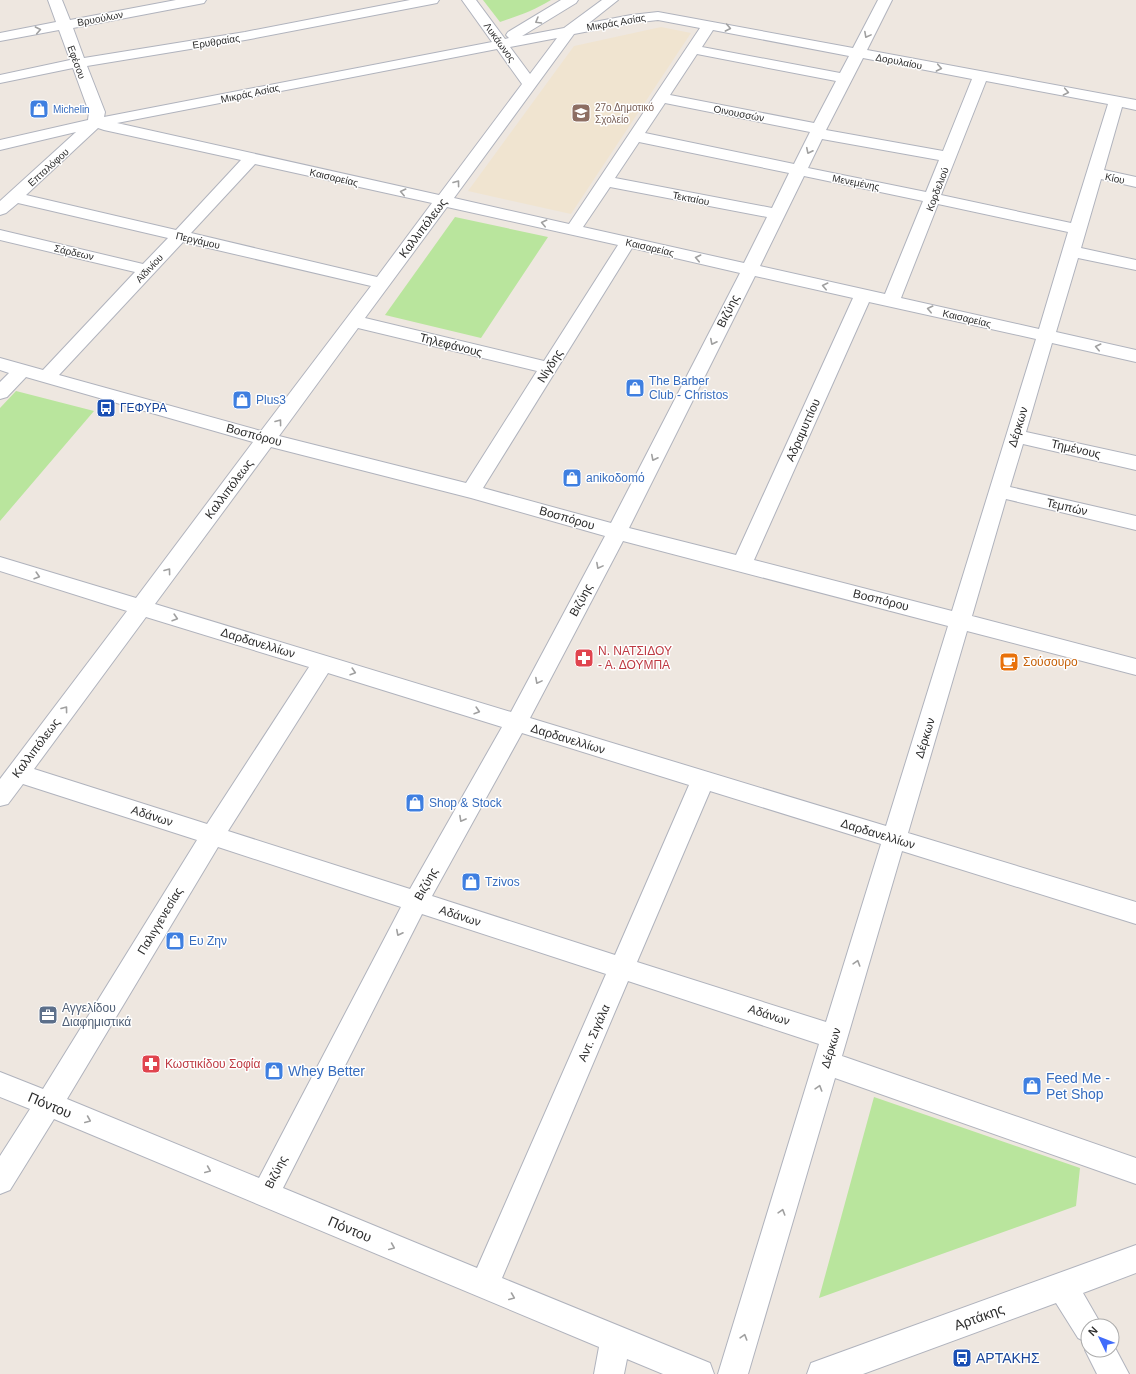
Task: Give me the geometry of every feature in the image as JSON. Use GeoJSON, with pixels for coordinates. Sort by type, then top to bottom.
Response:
{"type":"FeatureCollection","features":[{"type":"Feature","properties":{"kind":"street","name":"Εφέσου"},"geometry":{"type":"LineString","coordinates":[[55,0],[97,112],[95,123]]}},
{"type":"Feature","properties":{"kind":"street","name":"Βρυούλων"},"geometry":{"type":"LineString","coordinates":[[0,37],[64,25],[169,2],[199,0]]}},
{"type":"Feature","properties":{"kind":"street","name":"Ερυθραίας"},"geometry":{"type":"LineString","coordinates":[[0,79],[78,63],[245,36],[432,0]]}},
{"type":"Feature","properties":{"kind":"street","name":"Λυκάωνος"},"geometry":{"type":"LineString","coordinates":[[469,0],[530,84]]}},
{"type":"Feature","properties":{"kind":"street","name":"Μικράς Ασίας"},"geometry":{"type":"LineString","coordinates":[[500,43],[571,0]]}},
{"type":"Feature","properties":{"kind":"street","name":"Μικράς Ασίας"},"geometry":{"type":"LineString","coordinates":[[570,30],[610,0]]}},
{"type":"Feature","properties":{"kind":"street","name":"Βιζύης"},"geometry":{"type":"LineString","coordinates":[[265,1194],[416,902],[516,723],[617,532],[885,0]]}},
{"type":"Feature","properties":{"kind":"street","name":"Μικράς Ασίας"},"geometry":{"type":"LineString","coordinates":[[0,145],[95,123],[500,43],[643,17],[662,17]]}},
{"type":"Feature","properties":{"kind":"street","name":"Δορυλαίου"},"geometry":{"type":"LineString","coordinates":[[662,17],[1126,103]]}},
{"type":"Feature","properties":{"kind":"street"},"geometry":{"type":"LineString","coordinates":[[573,230],[709,25]]}},
{"type":"Feature","properties":{"kind":"street","name":"Καλλιπόλεως"},"geometry":{"type":"LineString","coordinates":[[0,797],[570,30]]}},
{"type":"Feature","properties":{"kind":"street"},"geometry":{"type":"LineString","coordinates":[[692,49],[845,78]]}},
{"type":"Feature","properties":{"kind":"street","name":"Κορδελιού"},"geometry":{"type":"LineString","coordinates":[[891,301],[934,198],[948,158],[981,76]]}},
{"type":"Feature","properties":{"kind":"street","name":"Οινουσσών"},"geometry":{"type":"LineString","coordinates":[[660,98],[948,158]]}},
{"type":"Feature","properties":{"kind":"street","name":"Δέρκων"},"geometry":{"type":"LineString","coordinates":[[733,1374],[1095,173],[1126,103]]}},
{"type":"Feature","properties":{"kind":"street"},"geometry":{"type":"LineString","coordinates":[[165,139],[157,133],[158,126],[164,119],[181,107]]}},
{"type":"Feature","properties":{"kind":"street","name":"Καισαρείας"},"geometry":{"type":"LineString","coordinates":[[95,123],[1136,356]]}},
{"type":"Feature","properties":{"kind":"street","name":"Επταλόφου"},"geometry":{"type":"LineString","coordinates":[[0,210],[95,123]]}},
{"type":"Feature","properties":{"kind":"street","name":"Μενεμένης"},"geometry":{"type":"LineString","coordinates":[[635,136],[1078,229]]}},
{"type":"Feature","properties":{"kind":"street"},"geometry":{"type":"LineString","coordinates":[[24,139],[44,146],[60,156]]}},
{"type":"Feature","properties":{"kind":"street","name":"Αϊδινίου"},"geometry":{"type":"LineString","coordinates":[[47,377],[252,158]]}},
{"type":"Feature","properties":{"kind":"street","name":"Κίου"},"geometry":{"type":"LineString","coordinates":[[1095,173],[1136,182]]}},
{"type":"Feature","properties":{"kind":"street","name":"Τεκταίου"},"geometry":{"type":"LineString","coordinates":[[605,181],[777,214]]}},
{"type":"Feature","properties":{"kind":"street","name":"Περγάμου"},"geometry":{"type":"LineString","coordinates":[[14,197],[382,283]]}},
{"type":"Feature","properties":{"kind":"street","name":"Σάρδεων"},"geometry":{"type":"LineString","coordinates":[[0,235],[147,270]]}},
{"type":"Feature","properties":{"kind":"street","name":"Νίγδης"},"geometry":{"type":"LineString","coordinates":[[471,491],[628,242]]}},
{"type":"Feature","properties":{"kind":"street"},"geometry":{"type":"LineString","coordinates":[[1071,251],[1136,265]]}},
{"type":"Feature","properties":{"kind":"street","name":"Αδραμυττίου"},"geometry":{"type":"LineString","coordinates":[[742,564],[863,294]]}},
{"type":"Feature","properties":{"kind":"street","name":"Τηλεφάνους"},"geometry":{"type":"LineString","coordinates":[[354,321],[548,368]]}},
{"type":"Feature","properties":{"kind":"street","name":"Βοσπόρου"},"geometry":{"type":"LineString","coordinates":[[0,364],[266,439],[471,491],[617,532],[1136,667]]}},
{"type":"Feature","properties":{"kind":"street"},"geometry":{"type":"LineString","coordinates":[[0,393],[22,370]]}},
{"type":"Feature","properties":{"kind":"street","name":"Τημένους"},"geometry":{"type":"LineString","coordinates":[[1015,436],[1136,463]]}},
{"type":"Feature","properties":{"kind":"street","name":"Τεμπών"},"geometry":{"type":"LineString","coordinates":[[999,491],[1136,523]]}},
{"type":"Feature","properties":{"kind":"street","name":"Δαρδανελλίων"},"geometry":{"type":"LineString","coordinates":[[0,564],[1136,913]]}},
{"type":"Feature","properties":{"kind":"street","name":"Παλιγγενεσίας"},"geometry":{"type":"LineString","coordinates":[[0,1181],[49,1104],[212,836],[323,663]]}},
{"type":"Feature","properties":{"kind":"street","name":"Αδάνων"},"geometry":{"type":"LineString","coordinates":[[18,773],[835,1037]]}},
{"type":"Feature","properties":{"kind":"street","name":"Αντ. Σιγάλα"},"geometry":{"type":"LineString","coordinates":[[484,1285],[703,780]]}},
{"type":"Feature","properties":{"kind":"street"},"geometry":{"type":"LineString","coordinates":[[827,1063],[1136,1171]]}},
{"type":"Feature","properties":{"kind":"street","name":"Πόντου"},"geometry":{"type":"LineString","coordinates":[[0,1084],[699,1374]]}},
{"type":"Feature","properties":{"kind":"street","name":"Αρτάκης"},"geometry":{"type":"LineString","coordinates":[[822,1374],[1136,1259]]}},
{"type":"Feature","properties":{"kind":"street"},"geometry":{"type":"LineString","coordinates":[[1063,1286],[1082,1318]]}},
{"type":"Feature","properties":{"kind":"street"},"geometry":{"type":"LineString","coordinates":[[608,1374],[616,1340]]}},
{"type":"Feature","properties":{"kind":"street"},"geometry":{"type":"LineString","coordinates":[[1105,1358],[1114,1374]]}},
{"type":"Feature","properties":{"kind":"shaded area","name":"27ο Δημοτικό Σχολείο"},"geometry":{"type":"Polygon","coordinates":[[[661,27],[691,33],[571,214],[468,191],[574,46],[661,27]]]}},
{"type":"Feature","properties":{"kind":"green space"},"geometry":{"type":"Polygon","coordinates":[[[483,0],[551,0],[533,10],[500,22],[483,0]]]}},
{"type":"Feature","properties":{"kind":"green space"},"geometry":{"type":"Polygon","coordinates":[[[455,217],[548,237],[481,338],[385,315],[455,217]]]}},
{"type":"Feature","properties":{"kind":"green space"},"geometry":{"type":"Polygon","coordinates":[[[16,391],[94,411],[0,521],[0,408],[16,391]]]}},
{"type":"Feature","properties":{"kind":"green space"},"geometry":{"type":"Polygon","coordinates":[[[874,1097],[1080,1168],[1076,1206],[819,1298],[874,1097]]]}},
{"type":"Feature","properties":{"kind":"place","name":"Michelin"},"geometry":{"type":"Point","coordinates":[39,109]}},
{"type":"Feature","properties":{"kind":"place","name":"27ο Δημοτικό Σχολείο"},"geometry":{"type":"Point","coordinates":[581,113]}},
{"type":"Feature","properties":{"kind":"place","name":"The Barber Club - Christos"},"geometry":{"type":"Point","coordinates":[635,388]}},
{"type":"Feature","properties":{"kind":"place","name":"Plus3"},"geometry":{"type":"Point","coordinates":[242,400]}},
{"type":"Feature","properties":{"kind":"place","name":"ΓΕΦΥΡΑ"},"geometry":{"type":"Point","coordinates":[106,408]}},
{"type":"Feature","properties":{"kind":"place","name":"anikoδomό"},"geometry":{"type":"Point","coordinates":[572,478]}},
{"type":"Feature","properties":{"kind":"place","name":"Ν. ΝΑΤΣΙΔΟΥ - Α. ΔΟΥΜΠΑ"},"geometry":{"type":"Point","coordinates":[584,658]}},
{"type":"Feature","properties":{"kind":"place","name":"Σούσουρο"},"geometry":{"type":"Point","coordinates":[1009,662]}},
{"type":"Feature","properties":{"kind":"place","name":"Shop & Stock"},"geometry":{"type":"Point","coordinates":[415,803]}},
{"type":"Feature","properties":{"kind":"place","name":"Tzivos"},"geometry":{"type":"Point","coordinates":[471,882]}},
{"type":"Feature","properties":{"kind":"place","name":"Ευ Ζην"},"geometry":{"type":"Point","coordinates":[175,941]}},
{"type":"Feature","properties":{"kind":"place","name":"Αγγελίδου Διαφημιστικά"},"geometry":{"type":"Point","coordinates":[48,1015]}},
{"type":"Feature","properties":{"kind":"place","name":"Κωστικίδου Σοφία"},"geometry":{"type":"Point","coordinates":[151,1064]}},
{"type":"Feature","properties":{"kind":"place","name":"Whey Better"},"geometry":{"type":"Point","coordinates":[274,1071]}},
{"type":"Feature","properties":{"kind":"place","name":"Feed Me - Pet Shop"},"geometry":{"type":"Point","coordinates":[1032,1086]}},
{"type":"Feature","properties":{"kind":"place","name":"ΑΡΤΑΚΗΣ"},"geometry":{"type":"Point","coordinates":[962,1358]}}]}
